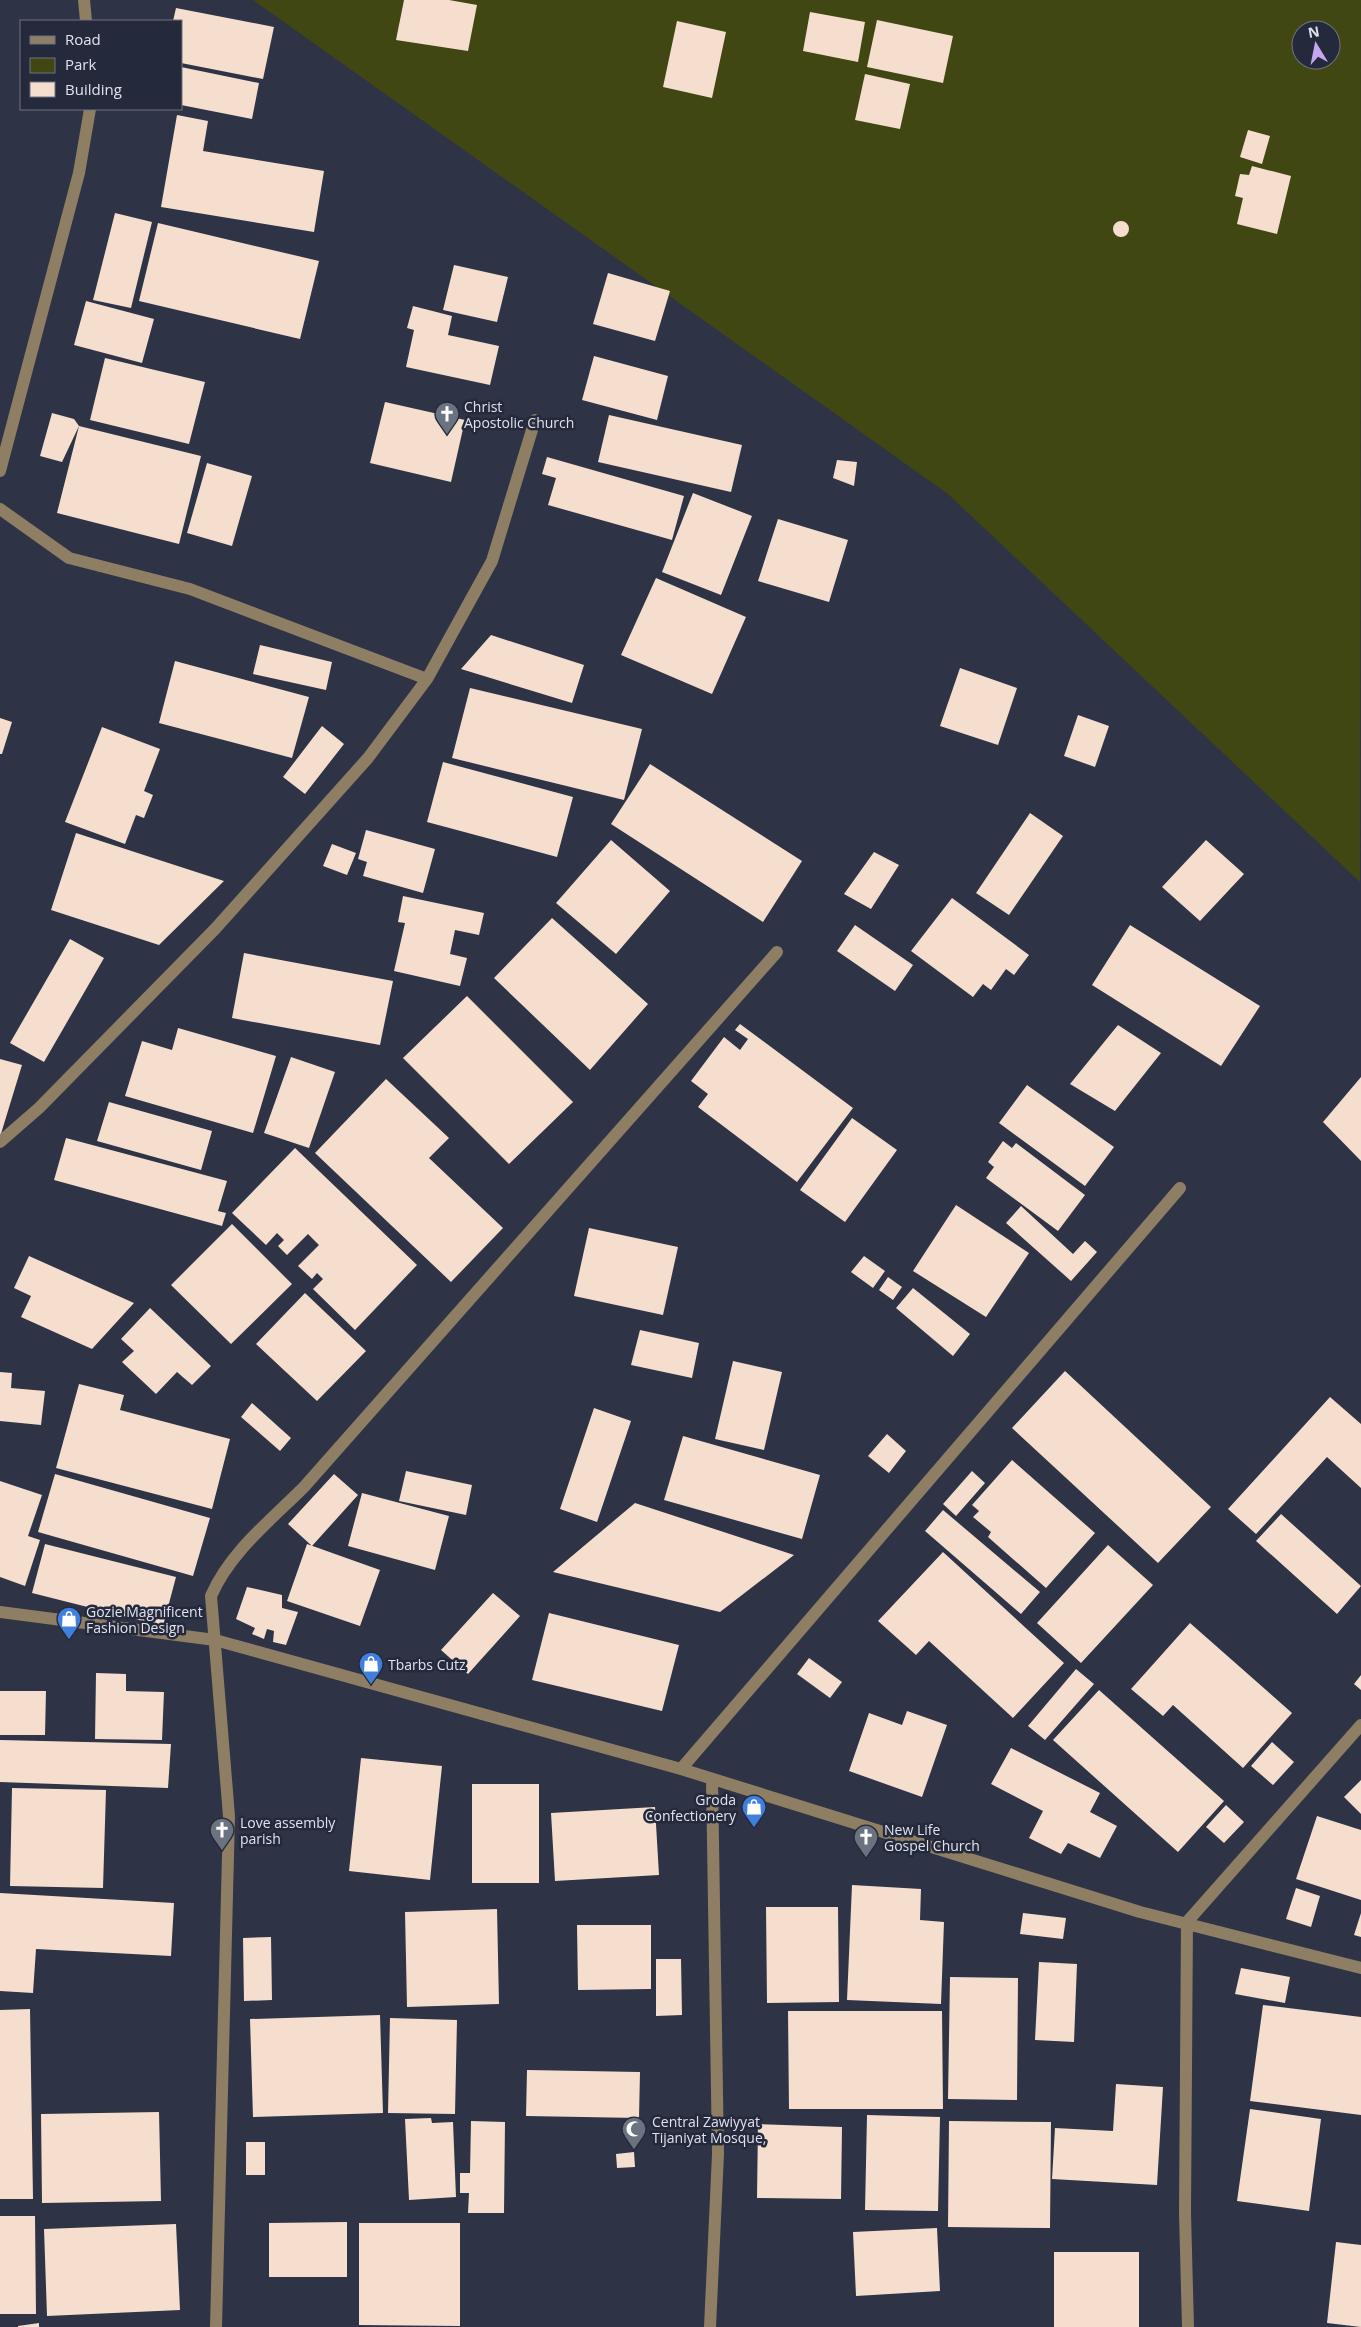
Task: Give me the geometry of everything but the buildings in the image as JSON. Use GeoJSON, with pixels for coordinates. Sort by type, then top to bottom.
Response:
{"type":"FeatureCollection","features":[{"type":"Feature","properties":{"kind":"street"},"geometry":{"type":"LineString","coordinates":[[84,0],[86,20]]}},
{"type":"Feature","properties":{"kind":"street"},"geometry":{"type":"LineString","coordinates":[[0,471],[79,173],[90,110]]}},
{"type":"Feature","properties":{"kind":"street"},"geometry":{"type":"LineString","coordinates":[[0,1142],[39,1108],[215,929],[368,758],[427,679],[492,561],[535,420]]}},
{"type":"Feature","properties":{"kind":"street"},"geometry":{"type":"LineString","coordinates":[[0,509],[69,558],[190,589],[427,679]]}},
{"type":"Feature","properties":{"kind":"street"},"geometry":{"type":"LineString","coordinates":[[216,2327],[229,1816],[211,1596],[218,1580],[242,1548],[311,1479],[777,952]]}},
{"type":"Feature","properties":{"kind":"street"},"geometry":{"type":"LineString","coordinates":[[681,1769],[1180,1188]]}},
{"type":"Feature","properties":{"kind":"street"},"geometry":{"type":"LineString","coordinates":[[0,1612],[215,1640],[681,1769],[1140,1912],[1187,1922],[1361,1968]]}},
{"type":"Feature","properties":{"kind":"street"},"geometry":{"type":"LineString","coordinates":[[1188,2327],[1185,2213],[1187,1922],[1361,1725]]}},
{"type":"Feature","properties":{"kind":"street"},"geometry":{"type":"LineString","coordinates":[[710,2327],[718,2154],[712,1779]]}},
{"type":"Feature","properties":{"kind":"green space"},"geometry":{"type":"Polygon","coordinates":[[[253,0],[1361,0],[1360,882],[948,494],[253,0]]]}},
{"type":"Feature","properties":{"kind":"place","name":"Christ Apostolic Church"},"geometry":{"type":"Point","coordinates":[447,435]}},
{"type":"Feature","properties":{"kind":"place","name":"Gozie Magnificent Fashion Design"},"geometry":{"type":"Point","coordinates":[69,1640]}},
{"type":"Feature","properties":{"kind":"place","name":"Tbarbs Cutz"},"geometry":{"type":"Point","coordinates":[371,1685]}},
{"type":"Feature","properties":{"kind":"place","name":"Groda Confectionery"},"geometry":{"type":"Point","coordinates":[754,1828]}},
{"type":"Feature","properties":{"kind":"place","name":"Love assembly parish"},"geometry":{"type":"Point","coordinates":[222,1851]}},
{"type":"Feature","properties":{"kind":"place","name":"New Life Gospel Church"},"geometry":{"type":"Point","coordinates":[866,1858]}},
{"type":"Feature","properties":{"kind":"place","name":"Central Zawiyyat Tijaniyat Mosque,"},"geometry":{"type":"Point","coordinates":[634,2150]}}]}
